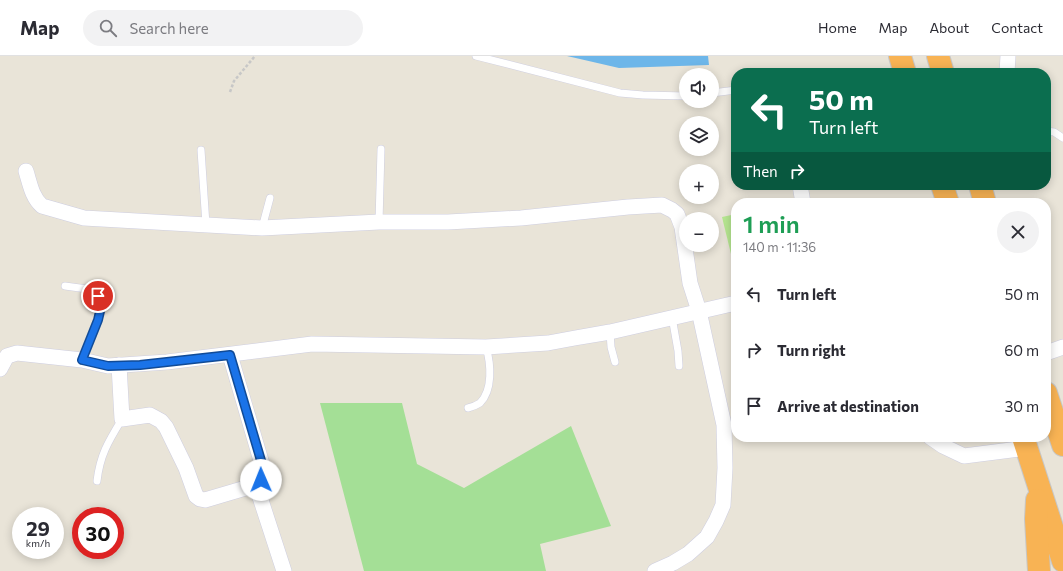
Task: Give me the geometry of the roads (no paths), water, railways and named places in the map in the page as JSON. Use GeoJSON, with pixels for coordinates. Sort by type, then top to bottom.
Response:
{"type":"FeatureCollection","features":[{"type":"Feature","properties":{"kind":"highway"},"geometry":{"type":"LineString","coordinates":[[900,56],[904,68]]}},
{"type":"Feature","properties":{"kind":"highway"},"geometry":{"type":"LineString","coordinates":[[938,56],[942,68]]}},
{"type":"Feature","properties":{"kind":"highway"},"geometry":{"type":"LineString","coordinates":[[1051,408],[1063,444]]}},
{"type":"Feature","properties":{"kind":"highway"},"geometry":{"type":"LineString","coordinates":[[1025,443],[1063,561]]}},
{"type":"Feature","properties":{"kind":"highway"},"geometry":{"type":"LineString","coordinates":[[1038,483],[1036,519],[1039,571]]}},
{"type":"Feature","properties":{"kind":"street"},"geometry":{"type":"LineString","coordinates":[[1007,68],[1008,56]]}},
{"type":"Feature","properties":{"kind":"street"},"geometry":{"type":"LineString","coordinates":[[26,171],[31,189],[37,202],[42,206],[84,218],[262,228],[378,222],[448,222],[662,205],[672,210],[677,214],[682,227],[690,283],[730,423],[723,505],[716,521],[707,537],[688,554],[673,563],[654,571]]}},
{"type":"Feature","properties":{"kind":"street"},"geometry":{"type":"LineString","coordinates":[[2,360],[16,353],[82,360],[108,366],[119,366],[230,355],[312,344],[486,347],[548,343],[610,332],[731,304]]}},
{"type":"Feature","properties":{"kind":"street"},"geometry":{"type":"LineString","coordinates":[[1051,351],[1063,347]]}},
{"type":"Feature","properties":{"kind":"street"},"geometry":{"type":"LineString","coordinates":[[119,366],[122,419],[150,415],[161,422],[172,436],[196,496],[205,500],[256,485],[261,480],[263,474],[262,464],[230,355]]}},
{"type":"Feature","properties":{"kind":"street"},"geometry":{"type":"LineString","coordinates":[[937,442],[964,456],[1025,443]]}},
{"type":"Feature","properties":{"kind":"street"},"geometry":{"type":"LineString","coordinates":[[256,485],[284,571]]}},
{"type":"Feature","properties":{"kind":"lane"},"geometry":{"type":"LineString","coordinates":[[476,56],[620,92],[643,95],[679,96]]}},
{"type":"Feature","properties":{"kind":"lane"},"geometry":{"type":"LineString","coordinates":[[719,92],[731,91]]}},
{"type":"Feature","properties":{"kind":"lane"},"geometry":{"type":"LineString","coordinates":[[1051,132],[1063,138]]}},
{"type":"Feature","properties":{"kind":"lane"},"geometry":{"type":"LineString","coordinates":[[378,222],[381,149]]}},
{"type":"Feature","properties":{"kind":"lane"},"geometry":{"type":"LineString","coordinates":[[201,150],[206,225]]}},
{"type":"Feature","properties":{"kind":"lane"},"geometry":{"type":"LineString","coordinates":[[262,228],[270,198]]}},
{"type":"Feature","properties":{"kind":"lane"},"geometry":{"type":"LineString","coordinates":[[65,286],[87,289],[98,296],[101,307],[98,320],[82,360]]}},
{"type":"Feature","properties":{"kind":"lane"},"geometry":{"type":"LineString","coordinates":[[672,317],[679,366]]}},
{"type":"Feature","properties":{"kind":"lane"},"geometry":{"type":"LineString","coordinates":[[610,332],[611,347],[615,362]]}},
{"type":"Feature","properties":{"kind":"lane"},"geometry":{"type":"LineString","coordinates":[[468,408],[478,404],[485,396],[489,385],[489,356],[486,347]]}},
{"type":"Feature","properties":{"kind":"lane"},"geometry":{"type":"LineString","coordinates":[[98,481],[99,467],[103,453],[122,419]]}},
{"type":"Feature","properties":{"kind":"water"},"geometry":{"type":"Polygon","coordinates":[[[567,56],[708,56],[709,65],[619,68],[567,56]]]}}]}
